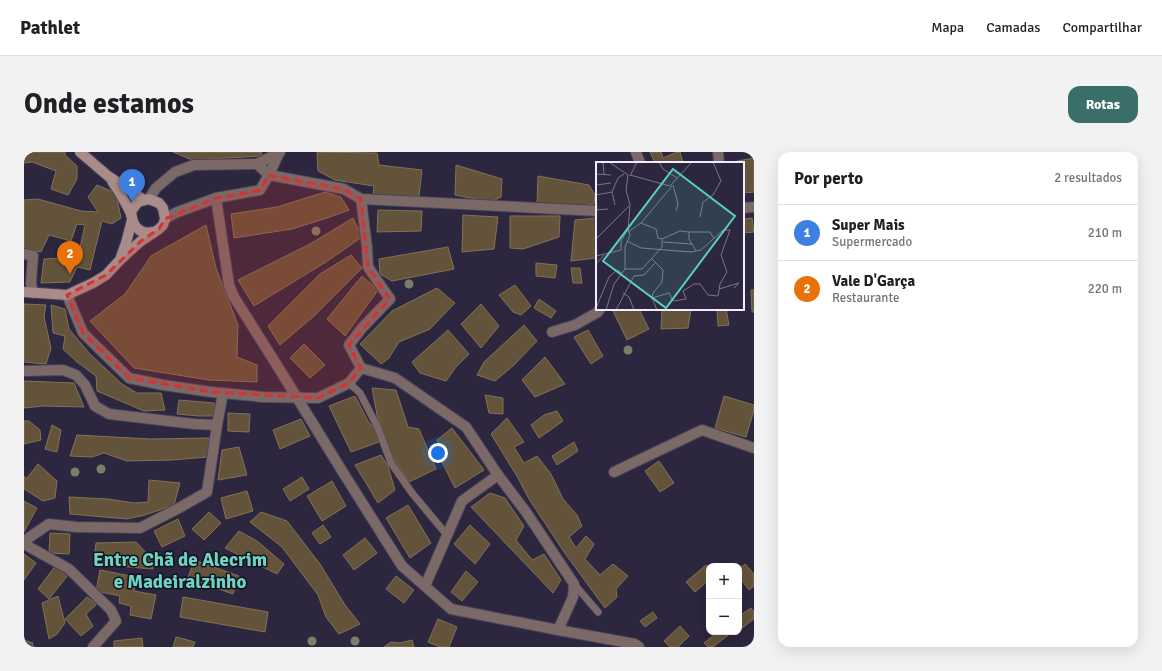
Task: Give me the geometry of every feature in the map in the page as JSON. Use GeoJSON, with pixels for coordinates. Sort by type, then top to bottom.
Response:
{"type":"FeatureCollection","features":[{"type":"Feature","properties":{"kind":"street"},"geometry":{"type":"LineString","coordinates":[[80,152],[108,176],[146,200]]}},
{"type":"Feature","properties":{"kind":"street"},"geometry":{"type":"LineString","coordinates":[[636,152],[640,162]]}},
{"type":"Feature","properties":{"kind":"street"},"geometry":{"type":"LineString","coordinates":[[718,152],[719,162]]}},
{"type":"Feature","properties":{"kind":"street"},"geometry":{"type":"LineString","coordinates":[[146,200],[156,188],[174,172],[194,165],[257,164],[280,153]]}},
{"type":"Feature","properties":{"kind":"street"},"geometry":{"type":"LineString","coordinates":[[165,219],[175,213],[216,198],[260,190],[280,153]]}},
{"type":"Feature","properties":{"kind":"street"},"geometry":{"type":"LineString","coordinates":[[257,164],[269,175],[344,189],[361,199],[596,211]]}},
{"type":"Feature","properties":{"kind":"street"},"geometry":{"type":"LineString","coordinates":[[108,176],[122,196],[134,225],[142,232],[154,232]]}},
{"type":"Feature","properties":{"kind":"street"},"geometry":{"type":"LineString","coordinates":[[216,198],[229,285],[234,297],[402,566],[451,608],[635,644],[639,647]]}},
{"type":"Feature","properties":{"kind":"street"},"geometry":{"type":"LineString","coordinates":[[361,199],[368,267],[390,299],[362,328],[349,345],[361,368],[395,378],[466,426],[574,584],[573,597],[558,630]]}},
{"type":"Feature","properties":{"kind":"street"},"geometry":{"type":"LineString","coordinates":[[24,254],[33,256],[29,292],[67,295],[106,275],[119,260],[163,225],[165,219],[163,208],[154,200],[138,202],[132,210],[132,218],[126,243],[119,260]]}},
{"type":"Feature","properties":{"kind":"street"},"geometry":{"type":"LineString","coordinates":[[744,208],[754,207]]}},
{"type":"Feature","properties":{"kind":"street"},"geometry":{"type":"LineString","coordinates":[[67,295],[83,333],[129,378],[211,392],[263,397],[318,398],[349,383],[361,368]]}},
{"type":"Feature","properties":{"kind":"street"},"geometry":{"type":"LineString","coordinates":[[552,332],[575,325],[599,310]]}},
{"type":"Feature","properties":{"kind":"street"},"geometry":{"type":"LineString","coordinates":[[24,371],[63,370],[76,375],[85,385],[95,406],[109,414],[194,424],[217,425]]}},
{"type":"Feature","properties":{"kind":"street"},"geometry":{"type":"LineString","coordinates":[[24,541],[49,524],[76,527],[140,528],[207,492],[223,393]]}},
{"type":"Feature","properties":{"kind":"street"},"geometry":{"type":"LineString","coordinates":[[614,472],[702,430],[754,448]]}},
{"type":"Feature","properties":{"kind":"street"},"geometry":{"type":"LineString","coordinates":[[425,586],[462,501],[498,474]]}},
{"type":"Feature","properties":{"kind":"street"},"geometry":{"type":"LineString","coordinates":[[24,544],[69,569],[111,610],[116,621],[93,647]]}},
{"type":"Feature","properties":{"kind":"lane"},"geometry":{"type":"LineString","coordinates":[[349,383],[360,393],[378,428],[391,463],[412,493],[447,535]]}},
{"type":"Feature","properties":{"kind":"lane"},"geometry":{"type":"LineString","coordinates":[[574,584],[598,612]]}},
{"type":"Feature","properties":{"kind":"highlighted area"},"geometry":{"type":"Polygon","coordinates":[[[269,175],[344,189],[361,199],[368,267],[390,299],[349,345],[361,368],[349,383],[318,398],[211,392],[129,378],[83,333],[67,295],[106,275],[141,241],[159,229],[165,219],[216,198],[260,190],[269,175]]]}},
{"type":"Feature","properties":{"kind":"building"},"geometry":{"type":"Polygon","coordinates":[[[24,152],[65,152],[65,155],[77,166],[77,179],[68,195],[51,189],[56,171],[32,162],[24,163],[24,152]]]}},
{"type":"Feature","properties":{"kind":"building"},"geometry":{"type":"Polygon","coordinates":[[[173,152],[262,152],[261,156],[192,160],[173,152]]]}},
{"type":"Feature","properties":{"kind":"building"},"geometry":{"type":"Polygon","coordinates":[[[317,152],[377,153],[379,165],[422,170],[419,196],[373,196],[374,186],[335,180],[318,171],[317,152]]]}},
{"type":"Feature","properties":{"kind":"building"},"geometry":{"type":"Polygon","coordinates":[[[650,152],[661,152],[663,158],[680,152],[683,162],[655,162],[650,152]]]}},
{"type":"Feature","properties":{"kind":"building"},"geometry":{"type":"Polygon","coordinates":[[[754,158],[754,192],[744,193],[744,162],[732,162],[754,158]]]}},
{"type":"Feature","properties":{"kind":"building"},"geometry":{"type":"Polygon","coordinates":[[[456,165],[502,179],[501,197],[491,202],[455,195],[456,165]]]}},
{"type":"Feature","properties":{"kind":"building"},"geometry":{"type":"Polygon","coordinates":[[[538,176],[589,185],[595,195],[594,204],[574,207],[537,205],[538,176]]]}},
{"type":"Feature","properties":{"kind":"building"},"geometry":{"type":"Polygon","coordinates":[[[97,185],[116,193],[121,218],[112,224],[102,221],[90,270],[77,267],[70,282],[41,283],[44,259],[78,257],[85,225],[77,224],[71,241],[49,235],[41,252],[24,249],[24,200],[38,199],[81,211],[98,212],[88,197],[97,185]]]}},
{"type":"Feature","properties":{"kind":"building"},"geometry":{"type":"Polygon","coordinates":[[[325,192],[341,197],[349,210],[292,229],[234,238],[231,214],[277,207],[325,192]]]}},
{"type":"Feature","properties":{"kind":"building"},"geometry":{"type":"Polygon","coordinates":[[[378,210],[422,211],[421,231],[377,232],[378,210]]]}},
{"type":"Feature","properties":{"kind":"building"},"geometry":{"type":"Polygon","coordinates":[[[463,215],[498,217],[494,249],[462,252],[463,215]]]}},
{"type":"Feature","properties":{"kind":"building"},"geometry":{"type":"Polygon","coordinates":[[[510,216],[560,216],[559,237],[523,249],[510,248],[510,216]]]}},
{"type":"Feature","properties":{"kind":"building"},"geometry":{"type":"Polygon","coordinates":[[[353,218],[362,237],[326,262],[254,306],[238,280],[310,244],[353,218]]]}},
{"type":"Feature","properties":{"kind":"building"},"geometry":{"type":"Polygon","coordinates":[[[596,218],[596,258],[571,261],[575,220],[596,218]]]}},
{"type":"Feature","properties":{"kind":"building"},"geometry":{"type":"Polygon","coordinates":[[[752,218],[754,232],[744,233],[744,219],[752,218]]]}},
{"type":"Feature","properties":{"kind":"building"},"geometry":{"type":"Polygon","coordinates":[[[206,225],[216,268],[238,325],[237,357],[257,365],[257,382],[209,380],[134,368],[90,321],[125,294],[151,256],[206,225]]]}},
{"type":"Feature","properties":{"kind":"building"},"geometry":{"type":"Polygon","coordinates":[[[448,247],[454,269],[392,281],[380,274],[379,259],[448,247]]]}},
{"type":"Feature","properties":{"kind":"building"},"geometry":{"type":"Polygon","coordinates":[[[351,255],[362,268],[314,316],[280,345],[268,326],[320,274],[351,255]]]}},
{"type":"Feature","properties":{"kind":"building"},"geometry":{"type":"Polygon","coordinates":[[[536,263],[557,265],[555,278],[536,276],[536,263]]]}},
{"type":"Feature","properties":{"kind":"building"},"geometry":{"type":"Polygon","coordinates":[[[571,268],[580,268],[582,283],[573,283],[571,268]]]}},
{"type":"Feature","properties":{"kind":"building"},"geometry":{"type":"Polygon","coordinates":[[[362,276],[378,290],[345,336],[327,319],[362,276]]]}},
{"type":"Feature","properties":{"kind":"building"},"geometry":{"type":"Polygon","coordinates":[[[515,285],[531,306],[521,315],[513,312],[499,295],[515,285]]]}},
{"type":"Feature","properties":{"kind":"building"},"geometry":{"type":"Polygon","coordinates":[[[437,288],[455,303],[430,329],[399,342],[389,358],[381,364],[360,344],[392,311],[437,288]]]}},
{"type":"Feature","properties":{"kind":"building"},"geometry":{"type":"Polygon","coordinates":[[[751,290],[754,290],[754,312],[752,312],[751,290]]]}},
{"type":"Feature","properties":{"kind":"building"},"geometry":{"type":"Polygon","coordinates":[[[539,299],[556,311],[551,318],[534,308],[539,299]]]}},
{"type":"Feature","properties":{"kind":"building"},"geometry":{"type":"Polygon","coordinates":[[[24,304],[46,305],[44,317],[51,348],[46,364],[24,362],[24,304]]]}},
{"type":"Feature","properties":{"kind":"building"},"geometry":{"type":"Polygon","coordinates":[[[481,304],[499,326],[481,348],[461,324],[481,304]]]}},
{"type":"Feature","properties":{"kind":"building"},"geometry":{"type":"Polygon","coordinates":[[[51,305],[65,309],[69,329],[90,354],[122,384],[137,393],[161,393],[165,410],[144,411],[97,391],[96,376],[63,349],[65,336],[53,333],[51,305]]]}},
{"type":"Feature","properties":{"kind":"building"},"geometry":{"type":"Polygon","coordinates":[[[640,310],[649,329],[627,340],[613,311],[640,310]]]}},
{"type":"Feature","properties":{"kind":"building"},"geometry":{"type":"Polygon","coordinates":[[[662,310],[691,310],[688,328],[661,329],[662,310]]]}},
{"type":"Feature","properties":{"kind":"building"},"geometry":{"type":"Polygon","coordinates":[[[717,310],[726,310],[729,325],[718,326],[717,310]]]}},
{"type":"Feature","properties":{"kind":"building"},"geometry":{"type":"Polygon","coordinates":[[[524,325],[537,341],[514,365],[495,381],[477,375],[484,362],[524,325]]]}},
{"type":"Feature","properties":{"kind":"building"},"geometry":{"type":"Polygon","coordinates":[[[448,330],[469,354],[456,367],[446,381],[420,373],[412,362],[448,330]]]}},
{"type":"Feature","properties":{"kind":"building"},"geometry":{"type":"Polygon","coordinates":[[[588,330],[603,356],[591,364],[574,337],[588,330]]]}},
{"type":"Feature","properties":{"kind":"building"},"geometry":{"type":"Polygon","coordinates":[[[304,344],[325,365],[310,378],[290,358],[304,344]]]}},
{"type":"Feature","properties":{"kind":"building"},"geometry":{"type":"Polygon","coordinates":[[[545,357],[565,384],[535,397],[522,380],[545,357]]]}},
{"type":"Feature","properties":{"kind":"building"},"geometry":{"type":"Polygon","coordinates":[[[24,381],[74,383],[84,407],[43,406],[24,408],[24,381]]]}},
{"type":"Feature","properties":{"kind":"building"},"geometry":{"type":"Polygon","coordinates":[[[372,388],[396,390],[408,427],[419,429],[436,469],[409,482],[391,454],[377,415],[372,388]]]}},
{"type":"Feature","properties":{"kind":"building"},"geometry":{"type":"Polygon","coordinates":[[[485,395],[503,398],[503,414],[489,413],[485,395]]]}},
{"type":"Feature","properties":{"kind":"building"},"geometry":{"type":"Polygon","coordinates":[[[355,396],[369,423],[376,429],[379,442],[351,452],[329,406],[355,396]]]}},
{"type":"Feature","properties":{"kind":"building"},"geometry":{"type":"Polygon","coordinates":[[[724,396],[754,405],[754,410],[746,437],[715,428],[724,396]]]}},
{"type":"Feature","properties":{"kind":"building"},"geometry":{"type":"Polygon","coordinates":[[[179,400],[214,403],[215,416],[177,414],[179,400]]]}},
{"type":"Feature","properties":{"kind":"building"},"geometry":{"type":"Polygon","coordinates":[[[557,411],[563,421],[539,438],[531,425],[544,415],[557,411]]]}},
{"type":"Feature","properties":{"kind":"building"},"geometry":{"type":"Polygon","coordinates":[[[228,413],[250,414],[249,432],[228,431],[228,413]]]}},
{"type":"Feature","properties":{"kind":"building"},"geometry":{"type":"Polygon","coordinates":[[[507,418],[524,442],[514,447],[524,463],[537,456],[551,474],[563,499],[577,515],[582,526],[569,537],[576,548],[586,536],[594,544],[585,559],[600,575],[613,564],[628,576],[616,589],[617,597],[605,608],[564,552],[529,499],[491,434],[507,418]]]}},
{"type":"Feature","properties":{"kind":"building"},"geometry":{"type":"Polygon","coordinates":[[[301,419],[310,436],[280,449],[273,430],[301,419]]]}},
{"type":"Feature","properties":{"kind":"building"},"geometry":{"type":"Polygon","coordinates":[[[24,421],[29,421],[40,430],[41,440],[24,444],[24,421]]]}},
{"type":"Feature","properties":{"kind":"building"},"geometry":{"type":"Polygon","coordinates":[[[52,425],[61,430],[57,452],[45,449],[52,425]]]}},
{"type":"Feature","properties":{"kind":"building"},"geometry":{"type":"Polygon","coordinates":[[[452,428],[484,470],[455,488],[442,462],[443,451],[437,440],[452,428]]]}},
{"type":"Feature","properties":{"kind":"building"},"geometry":{"type":"Polygon","coordinates":[[[77,435],[150,439],[209,438],[208,457],[172,460],[127,461],[104,453],[92,457],[70,456],[77,435]]]}},
{"type":"Feature","properties":{"kind":"building"},"geometry":{"type":"Polygon","coordinates":[[[574,442],[578,451],[557,465],[552,456],[574,442]]]}},
{"type":"Feature","properties":{"kind":"building"},"geometry":{"type":"Polygon","coordinates":[[[239,447],[247,475],[218,480],[222,450],[239,447]]]}},
{"type":"Feature","properties":{"kind":"building"},"geometry":{"type":"Polygon","coordinates":[[[381,455],[388,466],[395,490],[378,503],[355,465],[381,455]]]}},
{"type":"Feature","properties":{"kind":"building"},"geometry":{"type":"Polygon","coordinates":[[[659,461],[674,483],[660,492],[645,471],[659,461]]]}},
{"type":"Feature","properties":{"kind":"building"},"geometry":{"type":"Polygon","coordinates":[[[38,464],[57,481],[55,498],[43,501],[24,489],[24,476],[26,479],[38,464]]]}},
{"type":"Feature","properties":{"kind":"building"},"geometry":{"type":"Polygon","coordinates":[[[302,477],[309,489],[290,501],[283,489],[302,477]]]}},
{"type":"Feature","properties":{"kind":"building"},"geometry":{"type":"Polygon","coordinates":[[[149,480],[180,483],[174,505],[145,515],[127,519],[70,514],[69,497],[108,499],[134,503],[148,502],[149,480]]]}},
{"type":"Feature","properties":{"kind":"building"},"geometry":{"type":"Polygon","coordinates":[[[332,481],[346,506],[322,521],[307,496],[332,481]]]}},
{"type":"Feature","properties":{"kind":"building"},"geometry":{"type":"Polygon","coordinates":[[[247,491],[253,511],[226,519],[221,498],[247,491]]]}},
{"type":"Feature","properties":{"kind":"building"},"geometry":{"type":"Polygon","coordinates":[[[490,493],[505,498],[524,526],[516,540],[532,560],[544,554],[561,580],[553,593],[471,507],[490,493]]]}},
{"type":"Feature","properties":{"kind":"building"},"geometry":{"type":"Polygon","coordinates":[[[24,501],[37,508],[24,532],[24,501]]]}},
{"type":"Feature","properties":{"kind":"building"},"geometry":{"type":"Polygon","coordinates":[[[408,505],[431,543],[410,558],[386,518],[408,505]]]}},
{"type":"Feature","properties":{"kind":"building"},"geometry":{"type":"Polygon","coordinates":[[[209,512],[221,523],[204,540],[192,529],[209,512]]]}},
{"type":"Feature","properties":{"kind":"building"},"geometry":{"type":"Polygon","coordinates":[[[261,512],[287,521],[320,564],[345,605],[360,624],[339,634],[326,617],[318,595],[282,547],[250,522],[261,512]]]}},
{"type":"Feature","properties":{"kind":"building"},"geometry":{"type":"Polygon","coordinates":[[[178,519],[185,536],[162,547],[154,531],[178,519]]]}},
{"type":"Feature","properties":{"kind":"building"},"geometry":{"type":"Polygon","coordinates":[[[323,525],[331,537],[320,544],[312,533],[323,525]]]}},
{"type":"Feature","properties":{"kind":"building"},"geometry":{"type":"Polygon","coordinates":[[[470,525],[490,544],[475,564],[454,544],[470,525]]]}},
{"type":"Feature","properties":{"kind":"building"},"geometry":{"type":"Polygon","coordinates":[[[239,531],[257,541],[284,564],[277,574],[225,548],[239,531]]]}},
{"type":"Feature","properties":{"kind":"building"},"geometry":{"type":"Polygon","coordinates":[[[50,533],[70,534],[69,554],[49,553],[50,533]]]}},
{"type":"Feature","properties":{"kind":"building"},"geometry":{"type":"Polygon","coordinates":[[[365,538],[377,553],[354,570],[343,555],[365,538]]]}},
{"type":"Feature","properties":{"kind":"building"},"geometry":{"type":"Polygon","coordinates":[[[136,542],[152,559],[153,569],[117,566],[94,559],[96,543],[136,542]]]}},
{"type":"Feature","properties":{"kind":"building"},"geometry":{"type":"Polygon","coordinates":[[[24,554],[36,563],[24,580],[24,554]]]}},
{"type":"Feature","properties":{"kind":"building"},"geometry":{"type":"Polygon","coordinates":[[[194,560],[239,576],[233,594],[188,578],[194,560]]]}},
{"type":"Feature","properties":{"kind":"building"},"geometry":{"type":"Polygon","coordinates":[[[745,564],[754,574],[754,586],[749,590],[742,581],[742,566],[745,564]]]}},
{"type":"Feature","properties":{"kind":"building"},"geometry":{"type":"Polygon","coordinates":[[[56,565],[68,575],[49,599],[38,589],[56,565]]]}},
{"type":"Feature","properties":{"kind":"building"},"geometry":{"type":"Polygon","coordinates":[[[706,565],[706,583],[695,592],[686,582],[706,565]]]}},
{"type":"Feature","properties":{"kind":"building"},"geometry":{"type":"Polygon","coordinates":[[[100,570],[136,577],[134,591],[156,595],[151,619],[130,615],[131,606],[119,603],[120,596],[96,591],[100,570]]]}},
{"type":"Feature","properties":{"kind":"building"},"geometry":{"type":"Polygon","coordinates":[[[466,571],[478,582],[462,601],[451,592],[466,571]]]}},
{"type":"Feature","properties":{"kind":"building"},"geometry":{"type":"Polygon","coordinates":[[[396,576],[414,590],[404,603],[386,589],[396,576]]]}},
{"type":"Feature","properties":{"kind":"building"},"geometry":{"type":"Polygon","coordinates":[[[58,596],[65,623],[57,634],[49,639],[42,603],[58,596]]]}},
{"type":"Feature","properties":{"kind":"building"},"geometry":{"type":"Polygon","coordinates":[[[87,597],[97,604],[86,614],[93,626],[81,636],[65,619],[87,597]]]}},
{"type":"Feature","properties":{"kind":"building"},"geometry":{"type":"Polygon","coordinates":[[[183,597],[268,612],[265,632],[180,617],[183,597]]]}},
{"type":"Feature","properties":{"kind":"building"},"geometry":{"type":"Polygon","coordinates":[[[751,608],[754,612],[754,619],[742,628],[742,614],[751,608]]]}},
{"type":"Feature","properties":{"kind":"building"},"geometry":{"type":"Polygon","coordinates":[[[653,612],[657,618],[645,627],[640,621],[653,612]]]}},
{"type":"Feature","properties":{"kind":"building"},"geometry":{"type":"Polygon","coordinates":[[[438,619],[457,627],[449,647],[440,647],[428,642],[438,619]]]}},
{"type":"Feature","properties":{"kind":"building"},"geometry":{"type":"Polygon","coordinates":[[[680,626],[689,636],[678,647],[670,647],[664,641],[680,626]]]}},
{"type":"Feature","properties":{"kind":"building"},"geometry":{"type":"Polygon","coordinates":[[[714,635],[728,635],[713,647],[708,647],[704,643],[714,635]]]}},
{"type":"Feature","properties":{"kind":"building"},"geometry":{"type":"Polygon","coordinates":[[[176,637],[195,642],[193,647],[173,647],[176,637]]]}},
{"type":"Feature","properties":{"kind":"building"},"geometry":{"type":"Polygon","coordinates":[[[142,638],[143,647],[114,647],[114,641],[142,638]]]}},
{"type":"Feature","properties":{"kind":"building"},"geometry":{"type":"Polygon","coordinates":[[[24,640],[33,643],[32,647],[24,647],[24,640]]]}},
{"type":"Feature","properties":{"kind":"building"},"geometry":{"type":"Polygon","coordinates":[[[412,640],[414,647],[384,647],[391,642],[400,643],[412,640]]]}},
{"type":"Feature","properties":{"kind":"place","name":"Super Mais"},"geometry":{"type":"Point","coordinates":[132,202]}},
{"type":"Feature","properties":{"kind":"place","name":"Vale D'Garça"},"geometry":{"type":"Point","coordinates":[70,274]}},
{"type":"Feature","properties":{"kind":"district","name":"Entre Chã de Alecrim e Madeiralzinho"},"geometry":{"type":"Point","coordinates":[180,570]}}]}
